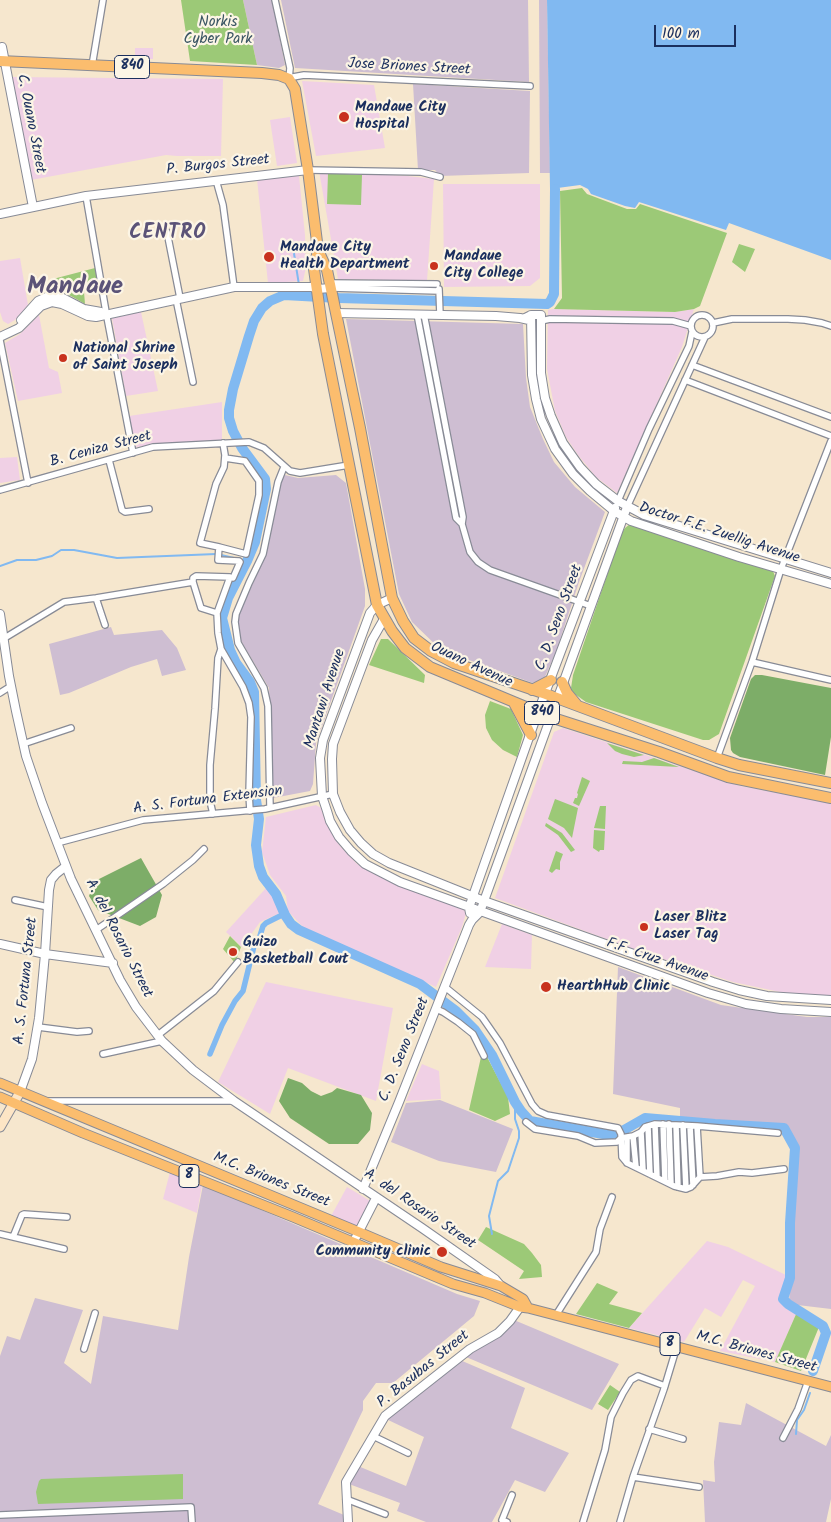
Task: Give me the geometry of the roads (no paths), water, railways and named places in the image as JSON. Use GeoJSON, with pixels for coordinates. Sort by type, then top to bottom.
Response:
{"type":"FeatureCollection","features":[{"type":"Feature","properties":{"kind":"highway","name":"840"},"geometry":{"type":"LineString","coordinates":[[2,62],[262,73],[279,75],[289,79],[295,89],[318,250],[314,269],[314,287]]}},
{"type":"Feature","properties":{"kind":"highway","name":"840"},"geometry":{"type":"LineString","coordinates":[[318,250],[327,267],[333,296]]}},
{"type":"Feature","properties":{"kind":"highway","name":"Ouano Avenue"},"geometry":{"type":"LineString","coordinates":[[314,287],[377,605],[384,619],[405,648],[430,667],[550,717],[660,752],[728,777],[831,798]]}},
{"type":"Feature","properties":{"kind":"highway","name":"Ouano Avenue"},"geometry":{"type":"LineString","coordinates":[[333,296],[392,598],[414,638],[431,651],[454,663],[546,694],[718,758],[739,765],[831,783]]}},
{"type":"Feature","properties":{"kind":"highway"},"geometry":{"type":"LineString","coordinates":[[532,690],[551,680]]}},
{"type":"Feature","properties":{"kind":"highway"},"geometry":{"type":"LineString","coordinates":[[562,682],[572,699],[580,707]]}},
{"type":"Feature","properties":{"kind":"highway"},"geometry":{"type":"LineString","coordinates":[[514,703],[531,735]]}},
{"type":"Feature","properties":{"kind":"main road","name":"M.C. Briones Street"},"geometry":{"type":"LineString","coordinates":[[0,1083],[441,1268],[501,1286],[523,1299],[524,1307]]}},
{"type":"Feature","properties":{"kind":"main road","name":"A. S. Fortuna Street"},"geometry":{"type":"LineString","coordinates":[[0,1127],[20,1092]]}},
{"type":"Feature","properties":{"kind":"main road","name":"M.C. Briones Street"},"geometry":{"type":"LineString","coordinates":[[0,1097],[83,1134],[293,1217],[438,1279],[524,1307],[831,1387]]}},
{"type":"Feature","properties":{"kind":"street"},"geometry":{"type":"LineString","coordinates":[[92,66],[103,0]]}},
{"type":"Feature","properties":{"kind":"street"},"geometry":{"type":"LineString","coordinates":[[275,0],[290,68],[289,79]]}},
{"type":"Feature","properties":{"kind":"street","name":"C. Ouano Street"},"geometry":{"type":"LineString","coordinates":[[2,47],[2,62],[33,207]]}},
{"type":"Feature","properties":{"kind":"street","name":"Jose Briones Street"},"geometry":{"type":"LineString","coordinates":[[289,79],[304,75],[530,86]]}},
{"type":"Feature","properties":{"kind":"street","name":"P. Burgos Street"},"geometry":{"type":"LineString","coordinates":[[0,214],[86,196],[308,170],[420,172],[440,177]]}},
{"type":"Feature","properties":{"kind":"street"},"geometry":{"type":"LineString","coordinates":[[216,180],[223,204],[234,287]]}},
{"type":"Feature","properties":{"kind":"street"},"geometry":{"type":"LineString","coordinates":[[86,196],[133,453]]}},
{"type":"Feature","properties":{"kind":"street"},"geometry":{"type":"LineString","coordinates":[[167,232],[193,382]]}},
{"type":"Feature","properties":{"kind":"street"},"geometry":{"type":"LineString","coordinates":[[0,332],[16,324],[37,306],[59,296],[89,311],[108,314],[234,287],[314,287],[333,296],[421,314],[440,311],[550,319],[674,321],[691,329],[699,337],[705,337],[712,332],[713,323],[707,316],[701,315],[694,318],[691,329]]}},
{"type":"Feature","properties":{"kind":"street"},"geometry":{"type":"LineString","coordinates":[[333,296],[439,290],[440,311]]}},
{"type":"Feature","properties":{"kind":"street"},"geometry":{"type":"LineString","coordinates":[[28,482],[0,339],[19,328],[37,306]]}},
{"type":"Feature","properties":{"kind":"street"},"geometry":{"type":"LineString","coordinates":[[421,314],[464,516],[462,524],[470,552],[484,567],[591,606]]}},
{"type":"Feature","properties":{"kind":"street","name":"Doctor F.E. Zuellig Avenue"},"geometry":{"type":"LineString","coordinates":[[529,318],[532,375],[536,399],[545,427],[555,449],[573,474],[590,491],[623,517],[721,551],[831,584]]}},
{"type":"Feature","properties":{"kind":"street","name":"Doctor F.E. Zuellig Avenue"},"geometry":{"type":"LineString","coordinates":[[541,318],[542,373],[545,398],[564,443],[580,467],[596,484],[618,501],[644,516],[831,573]]}},
{"type":"Feature","properties":{"kind":"street"},"geometry":{"type":"LineString","coordinates":[[713,323],[732,319],[805,320],[822,322],[831,326]]}},
{"type":"Feature","properties":{"kind":"street","name":"C. D. Seno Street"},"geometry":{"type":"LineString","coordinates":[[472,920],[470,908],[538,712],[618,501],[649,429],[689,346],[691,329]]}},
{"type":"Feature","properties":{"kind":"street","name":"C. D. Seno Street"},"geometry":{"type":"LineString","coordinates":[[363,1188],[472,920],[480,912],[627,507],[705,337]]}},
{"type":"Feature","properties":{"kind":"street"},"geometry":{"type":"LineString","coordinates":[[692,365],[831,417]]}},
{"type":"Feature","properties":{"kind":"street"},"geometry":{"type":"LineString","coordinates":[[685,380],[831,436]]}},
{"type":"Feature","properties":{"kind":"street"},"geometry":{"type":"LineString","coordinates":[[718,758],[752,662],[781,569],[831,441]]}},
{"type":"Feature","properties":{"kind":"street","name":"B. Ceniza Street"},"geometry":{"type":"LineString","coordinates":[[0,490],[153,447],[249,442],[264,448],[284,467]]}},
{"type":"Feature","properties":{"kind":"street"},"geometry":{"type":"LineString","coordinates":[[223,443],[224,467],[216,484],[200,543],[246,554],[259,481],[245,461],[225,458]]}},
{"type":"Feature","properties":{"kind":"street"},"geometry":{"type":"LineString","coordinates":[[109,460],[122,510],[125,512],[149,509]]}},
{"type":"Feature","properties":{"kind":"street"},"geometry":{"type":"LineString","coordinates":[[267,808],[268,706],[264,688],[238,642],[236,614],[263,554],[278,482],[284,467],[290,472],[300,473],[349,465]]}},
{"type":"Feature","properties":{"kind":"street"},"geometry":{"type":"LineString","coordinates":[[217,613],[201,608],[193,582],[196,576],[233,578],[240,563],[239,561],[218,560],[219,547]]}},
{"type":"Feature","properties":{"kind":"street"},"geometry":{"type":"LineString","coordinates":[[230,577],[217,613],[221,649],[243,687],[249,703],[251,717],[249,794],[252,811]]}},
{"type":"Feature","properties":{"kind":"street"},"geometry":{"type":"LineString","coordinates":[[3,639],[64,602],[193,582]]}},
{"type":"Feature","properties":{"kind":"street"},"geometry":{"type":"LineString","coordinates":[[96,598],[105,625]]}},
{"type":"Feature","properties":{"kind":"street"},"geometry":{"type":"LineString","coordinates":[[377,605],[392,598]]}},
{"type":"Feature","properties":{"kind":"street","name":"Mantawi Avenue"},"geometry":{"type":"LineString","coordinates":[[377,605],[370,614],[323,740],[320,775],[322,796],[330,821],[351,851],[365,864],[400,882],[480,912]]}},
{"type":"Feature","properties":{"kind":"street","name":"A. del Rosario Street"},"geometry":{"type":"LineString","coordinates":[[0,614],[10,686],[24,744],[42,803],[57,843],[120,980],[160,1038],[193,1070],[234,1101],[422,1228],[495,1279],[501,1286]]}},
{"type":"Feature","properties":{"kind":"street","name":"Mantawi Avenue"},"geometry":{"type":"LineString","coordinates":[[384,619],[372,640],[333,744],[333,794],[350,830],[373,854],[389,863],[484,901]]}},
{"type":"Feature","properties":{"kind":"street"},"geometry":{"type":"LineString","coordinates":[[213,814],[210,801],[210,764],[218,658],[221,649]]}},
{"type":"Feature","properties":{"kind":"street"},"geometry":{"type":"LineString","coordinates":[[752,662],[831,680]]}},
{"type":"Feature","properties":{"kind":"street"},"geometry":{"type":"LineString","coordinates":[[0,693],[10,686]]}},
{"type":"Feature","properties":{"kind":"street"},"geometry":{"type":"LineString","coordinates":[[24,744],[71,728]]}},
{"type":"Feature","properties":{"kind":"street","name":"A. S. Fortuna Extension"},"geometry":{"type":"LineString","coordinates":[[57,843],[144,820],[252,811],[333,794]]}},
{"type":"Feature","properties":{"kind":"street"},"geometry":{"type":"LineString","coordinates":[[498,826],[509,831]]}},
{"type":"Feature","properties":{"kind":"street"},"geometry":{"type":"LineString","coordinates":[[96,930],[162,884],[204,849]]}},
{"type":"Feature","properties":{"kind":"street","name":"A. S. Fortuna Street"},"geometry":{"type":"LineString","coordinates":[[20,1092],[32,1060],[38,1027],[46,954],[51,880],[66,866]]}},
{"type":"Feature","properties":{"kind":"street"},"geometry":{"type":"LineString","coordinates":[[15,900],[48,907]]}},
{"type":"Feature","properties":{"kind":"street","name":"F.F. Cruz Avenue"},"geometry":{"type":"LineString","coordinates":[[484,901],[739,990],[767,996],[831,1000]]}},
{"type":"Feature","properties":{"kind":"street","name":"F.F. Cruz Avenue"},"geometry":{"type":"LineString","coordinates":[[480,912],[708,993],[746,1004],[831,1012]]}},
{"type":"Feature","properties":{"kind":"street"},"geometry":{"type":"LineString","coordinates":[[0,944],[46,954],[112,963]]}},
{"type":"Feature","properties":{"kind":"street"},"geometry":{"type":"LineString","coordinates":[[103,1054],[160,1038],[214,991],[238,962]]}},
{"type":"Feature","properties":{"kind":"street"},"geometry":{"type":"LineString","coordinates":[[444,989],[482,1017],[500,1043],[532,1104],[538,1111],[547,1115],[616,1127],[624,1135],[636,1168]]}},
{"type":"Feature","properties":{"kind":"street"},"geometry":{"type":"LineString","coordinates":[[437,1007],[473,1034],[484,1056]]}},
{"type":"Feature","properties":{"kind":"street"},"geometry":{"type":"LineString","coordinates":[[38,1027],[77,1032],[89,1031]]}},
{"type":"Feature","properties":{"kind":"street"},"geometry":{"type":"LineString","coordinates":[[40,1101],[234,1101]]}},
{"type":"Feature","properties":{"kind":"street"},"geometry":{"type":"LineString","coordinates":[[526,1122],[535,1129],[578,1136],[595,1143],[617,1142],[624,1135],[640,1132],[645,1127],[666,1124],[778,1133]]}},
{"type":"Feature","properties":{"kind":"street"},"geometry":{"type":"LineString","coordinates":[[666,1124],[678,1187]]}},
{"type":"Feature","properties":{"kind":"street"},"geometry":{"type":"LineString","coordinates":[[651,1125],[656,1155],[657,1177]]}},
{"type":"Feature","properties":{"kind":"street"},"geometry":{"type":"LineString","coordinates":[[650,1174],[651,1125]]}},
{"type":"Feature","properties":{"kind":"street"},"geometry":{"type":"LineString","coordinates":[[680,1125],[686,1189]]}},
{"type":"Feature","properties":{"kind":"street"},"geometry":{"type":"LineString","coordinates":[[665,1181],[670,1153],[680,1125]]}},
{"type":"Feature","properties":{"kind":"street"},"geometry":{"type":"LineString","coordinates":[[690,1126],[700,1177]]}},
{"type":"Feature","properties":{"kind":"street"},"geometry":{"type":"LineString","coordinates":[[693,1185],[697,1126]]}},
{"type":"Feature","properties":{"kind":"street"},"geometry":{"type":"LineString","coordinates":[[640,1132],[643,1170]]}},
{"type":"Feature","properties":{"kind":"street"},"geometry":{"type":"LineString","coordinates":[[624,1135],[622,1158],[627,1163],[686,1189],[693,1185],[700,1177],[784,1169]]}},
{"type":"Feature","properties":{"kind":"street"},"geometry":{"type":"LineString","coordinates":[[656,1155],[694,1151]]}},
{"type":"Feature","properties":{"kind":"street"},"geometry":{"type":"LineString","coordinates":[[670,1153],[671,1184]]}},
{"type":"Feature","properties":{"kind":"street"},"geometry":{"type":"LineString","coordinates":[[556,1315],[596,1252],[600,1229],[612,1196]]}},
{"type":"Feature","properties":{"kind":"street"},"geometry":{"type":"LineString","coordinates":[[353,1243],[376,1198]]}},
{"type":"Feature","properties":{"kind":"street"},"geometry":{"type":"LineString","coordinates":[[13,1237],[24,1214],[67,1217]]}},
{"type":"Feature","properties":{"kind":"street"},"geometry":{"type":"LineString","coordinates":[[0,1234],[64,1249]]}},
{"type":"Feature","properties":{"kind":"street","name":"P. Basubas Street"},"geometry":{"type":"LineString","coordinates":[[348,1522],[346,1482],[388,1413],[475,1346],[498,1333],[524,1307]]}},
{"type":"Feature","properties":{"kind":"street"},"geometry":{"type":"LineString","coordinates":[[84,1349],[96,1313]]}},
{"type":"Feature","properties":{"kind":"street"},"geometry":{"type":"LineString","coordinates":[[620,1522],[677,1346]]}},
{"type":"Feature","properties":{"kind":"street"},"geometry":{"type":"LineString","coordinates":[[583,1522],[605,1450],[611,1417],[627,1386],[638,1376],[665,1386]]}},
{"type":"Feature","properties":{"kind":"street"},"geometry":{"type":"LineString","coordinates":[[783,1438],[798,1409],[808,1381]]}},
{"type":"Feature","properties":{"kind":"street"},"geometry":{"type":"LineString","coordinates":[[649,1429],[683,1439]]}},
{"type":"Feature","properties":{"kind":"street"},"geometry":{"type":"LineString","coordinates":[[373,1436],[408,1453]]}},
{"type":"Feature","properties":{"kind":"street"},"geometry":{"type":"LineString","coordinates":[[633,1477],[699,1487]]}},
{"type":"Feature","properties":{"kind":"street"},"geometry":{"type":"LineString","coordinates":[[505,1521],[512,1495]]}},
{"type":"Feature","properties":{"kind":"street"},"geometry":{"type":"LineString","coordinates":[[346,1499],[384,1514]]}},
{"type":"Feature","properties":{"kind":"street"},"geometry":{"type":"LineString","coordinates":[[0,1515],[191,1507],[192,1522]]}},
{"type":"Feature","properties":{"kind":"water"},"geometry":{"type":"Polygon","coordinates":[[[547,0],[831,0],[831,260],[729,223],[726,230],[639,202],[635,208],[625,206],[591,194],[588,189],[580,185],[550,189],[547,0]]]}},
{"type":"Feature","properties":{"kind":"waterway"},"geometry":{"type":"LineString","coordinates":[[555,189],[554,294],[547,304],[284,295],[270,301],[262,308],[254,321],[233,389],[229,418],[242,448],[265,479],[266,489],[255,542],[228,598],[222,618],[230,650],[254,692],[256,800],[259,819],[256,845],[259,866],[263,877],[276,894],[285,915],[291,924],[299,930],[420,984],[456,1011],[475,1030],[492,1055],[515,1102],[530,1121],[609,1135],[624,1130],[645,1118],[784,1128],[795,1148],[790,1223],[790,1278],[783,1299],[823,1326],[826,1333],[813,1371]]}},
{"type":"Feature","properties":{"kind":"waterway"},"geometry":{"type":"LineString","coordinates":[[292,241],[299,285]]}},
{"type":"Feature","properties":{"kind":"waterway"},"geometry":{"type":"LineString","coordinates":[[299,290],[299,296]]}},
{"type":"Feature","properties":{"kind":"waterway"},"geometry":{"type":"LineString","coordinates":[[0,566],[17,560],[36,560],[52,556],[61,550],[74,550],[117,558],[216,554]]}},
{"type":"Feature","properties":{"kind":"waterway"},"geometry":{"type":"LineString","coordinates":[[221,555],[247,561]]}},
{"type":"Feature","properties":{"kind":"waterway"},"geometry":{"type":"LineString","coordinates":[[210,1054],[222,1025],[235,1001],[243,991],[254,946],[259,939],[263,926],[284,914]]}},
{"type":"Feature","properties":{"kind":"waterway"},"geometry":{"type":"LineString","coordinates":[[492,1234],[489,1216],[498,1181],[508,1171],[519,1138],[515,1119],[515,1102]]}},
{"type":"Feature","properties":{"kind":"waterway"},"geometry":{"type":"LineString","coordinates":[[796,1434],[797,1420],[804,1410],[810,1393]]}},
{"type":"Feature","properties":{"kind":"place","name":"Mandaue City Hospital"},"geometry":{"type":"Point","coordinates":[344,117]}},
{"type":"Feature","properties":{"kind":"place","name":"Mandaue City Health Department"},"geometry":{"type":"Point","coordinates":[269,257]}},
{"type":"Feature","properties":{"kind":"place","name":"Mandaue City College"},"geometry":{"type":"Point","coordinates":[434,266]}},
{"type":"Feature","properties":{"kind":"place","name":"National Shrine of Saint Joseph"},"geometry":{"type":"Point","coordinates":[63,358]}},
{"type":"Feature","properties":{"kind":"place","name":"Laser Blitz Laser Tag"},"geometry":{"type":"Point","coordinates":[644,927]}},
{"type":"Feature","properties":{"kind":"place","name":"Guizo Basketball Cout"},"geometry":{"type":"Point","coordinates":[233,952]}},
{"type":"Feature","properties":{"kind":"place","name":"HearthHub Clinic"},"geometry":{"type":"Point","coordinates":[546,987]}},
{"type":"Feature","properties":{"kind":"place","name":"Community clinic"},"geometry":{"type":"Point","coordinates":[442,1252]}},
{"type":"Feature","properties":{"kind":"district","name":"CENTRO"},"geometry":{"type":"Point","coordinates":[168,235]}},
{"type":"Feature","properties":{"kind":"district","name":"Mandaue"},"geometry":{"type":"Point","coordinates":[75,289]}},
{"type":"Feature","properties":{"kind":"park label","name":"Norkis Cyber Park"},"geometry":{"type":"Point","coordinates":[218,32]}}]}
